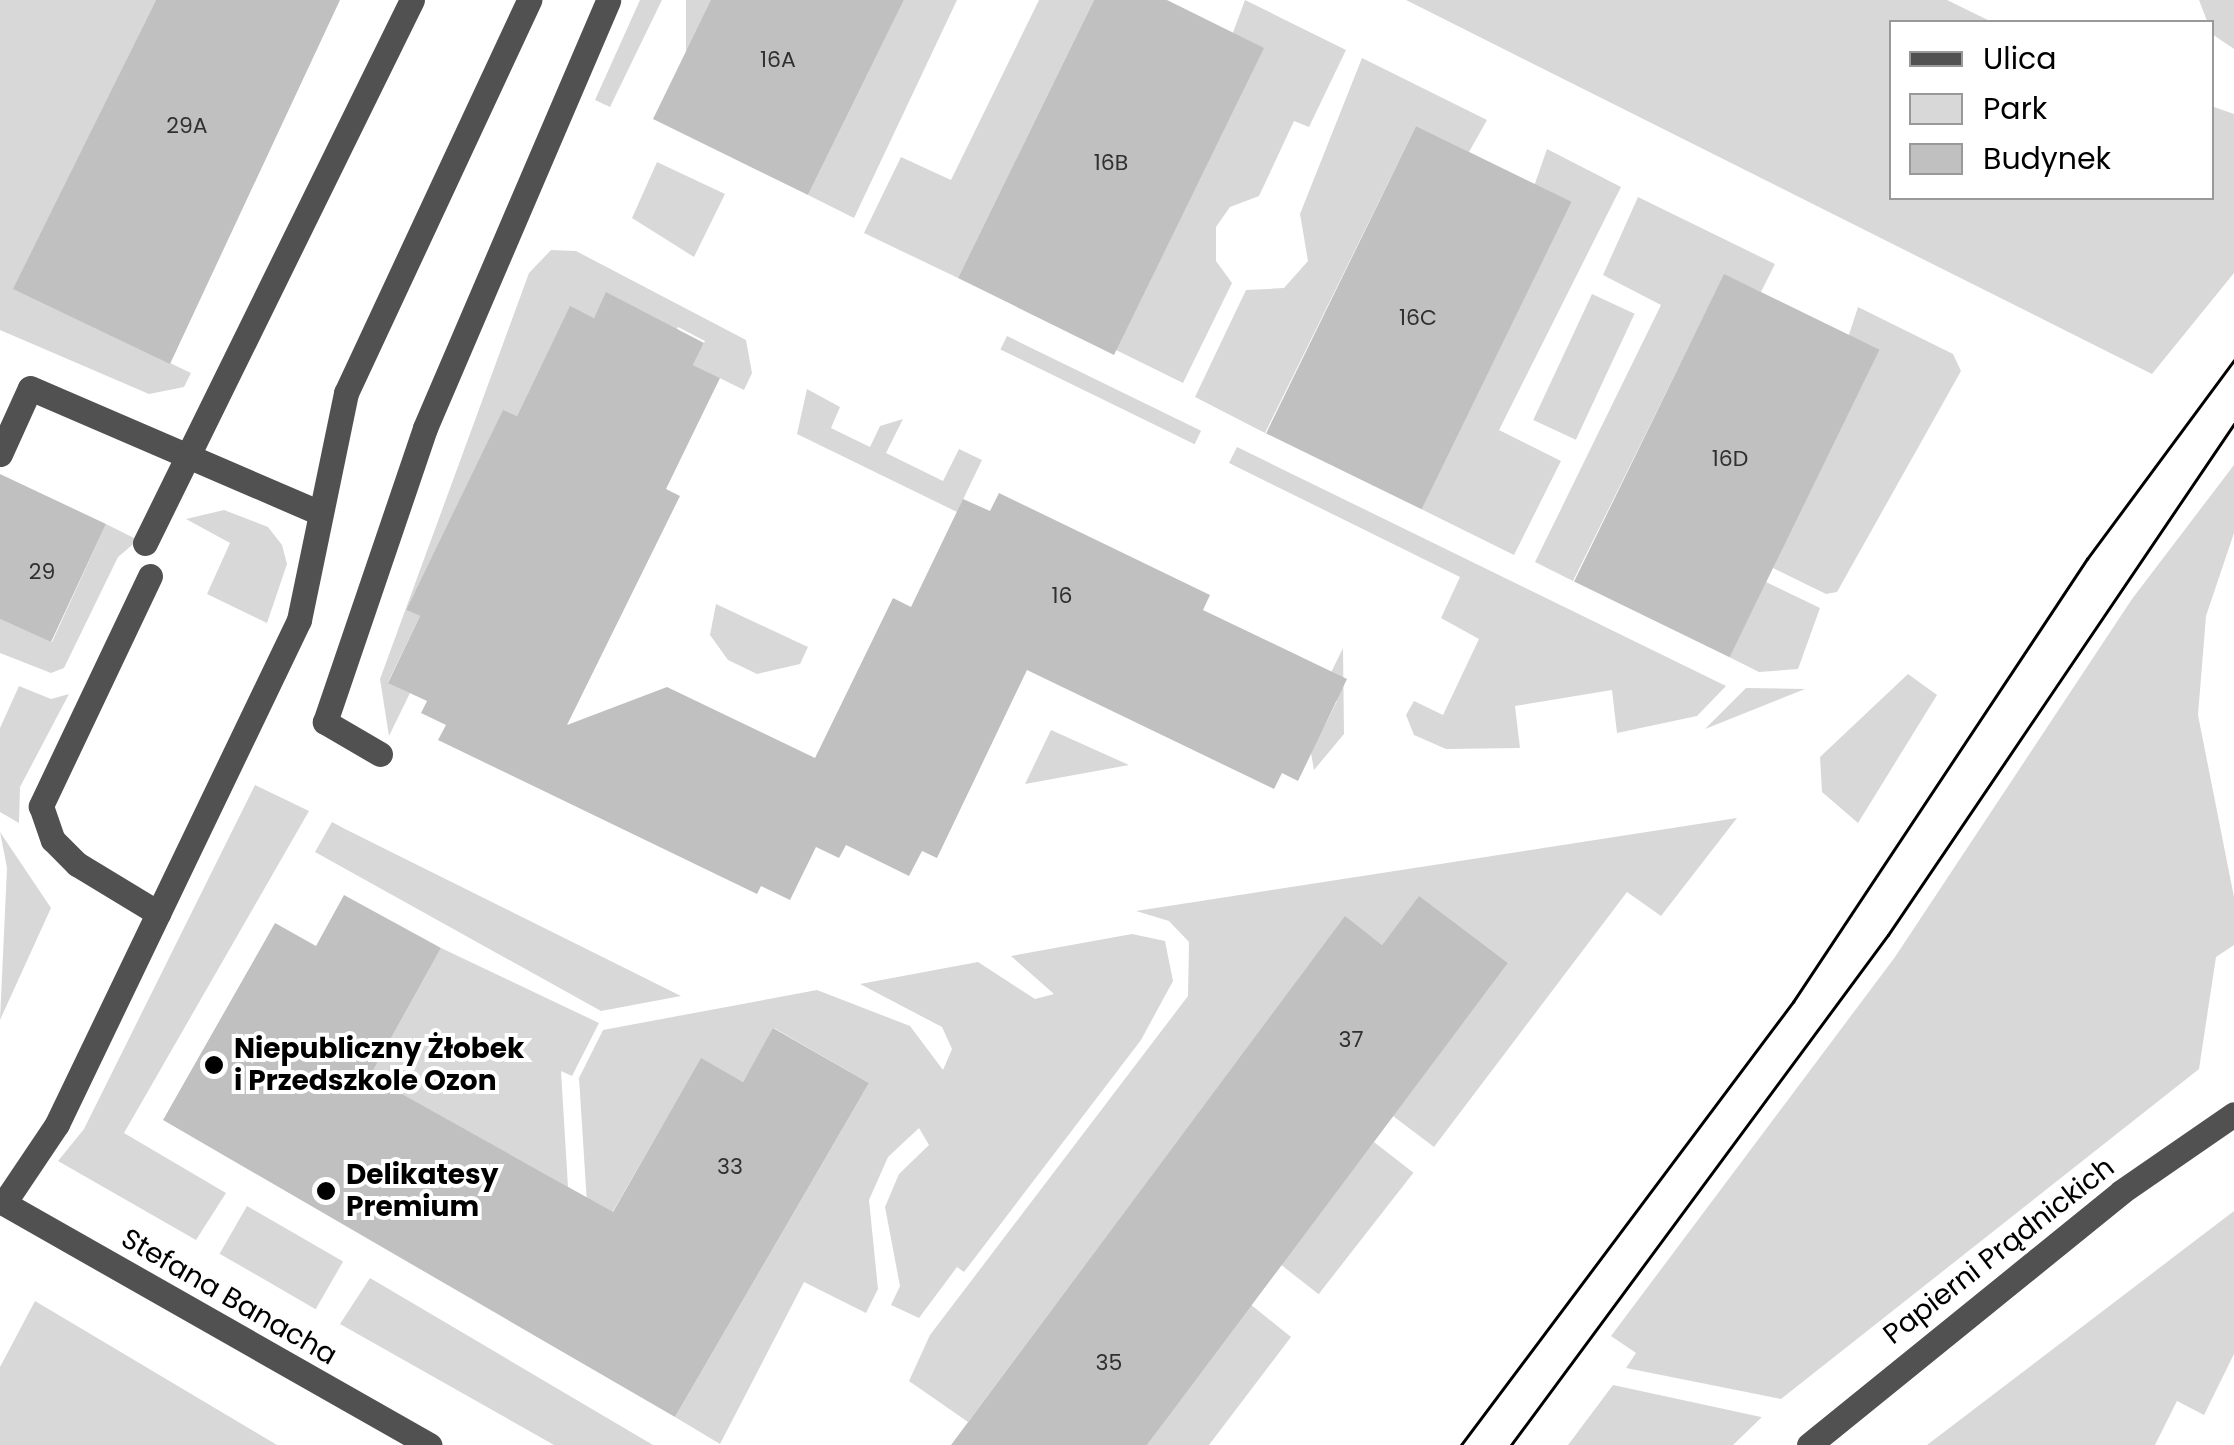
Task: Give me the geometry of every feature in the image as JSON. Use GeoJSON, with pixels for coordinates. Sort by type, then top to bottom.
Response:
{"type":"FeatureCollection","features":[{"type":"Feature","properties":{"kind":"street"},"geometry":{"type":"LineString","coordinates":[[145,543],[412,0]]}},
{"type":"Feature","properties":{"kind":"street"},"geometry":{"type":"LineString","coordinates":[[2,1202],[57,1124],[299,620],[346,393],[529,0]]}},
{"type":"Feature","properties":{"kind":"street"},"geometry":{"type":"LineString","coordinates":[[380,754],[325,722],[425,428],[608,0]]}},
{"type":"Feature","properties":{"kind":"street"},"geometry":{"type":"LineString","coordinates":[[0,454],[30,388],[320,513]]}},
{"type":"Feature","properties":{"kind":"street"},"geometry":{"type":"LineString","coordinates":[[150,576],[41,806],[54,840],[77,864],[158,914]]}},
{"type":"Feature","properties":{"kind":"street","name":"Papierni Prądnickich"},"geometry":{"type":"LineString","coordinates":[[1809,1445],[2121,1192],[2234,1114]]}},
{"type":"Feature","properties":{"kind":"street","name":"Stefana Banacha"},"geometry":{"type":"LineString","coordinates":[[2,1202],[429,1445]]}},
{"type":"Feature","properties":{"kind":"green space"},"geometry":{"type":"Polygon","coordinates":[[[0,0],[156,0],[14,289],[191,373],[184,387],[149,394],[0,330],[0,0]]]}},
{"type":"Feature","properties":{"kind":"green space"},"geometry":{"type":"Polygon","coordinates":[[[640,0],[662,0],[610,107],[595,100],[640,0]]]}},
{"type":"Feature","properties":{"kind":"green space"},"geometry":{"type":"Polygon","coordinates":[[[686,0],[711,0],[711,122],[686,122],[686,0]]]}},
{"type":"Feature","properties":{"kind":"green space"},"geometry":{"type":"Polygon","coordinates":[[[904,0],[957,0],[854,218],[808,195],[904,0]]]}},
{"type":"Feature","properties":{"kind":"green space"},"geometry":{"type":"Polygon","coordinates":[[[1039,0],[1094,0],[958,278],[864,233],[901,157],[951,180],[1039,0]]]}},
{"type":"Feature","properties":{"kind":"green space"},"geometry":{"type":"Polygon","coordinates":[[[1245,0],[1346,50],[1309,127],[1294,121],[1259,196],[1230,207],[1216,227],[1216,261],[1232,283],[1183,383],[1116,350],[1245,0]]]}},
{"type":"Feature","properties":{"kind":"green space"},"geometry":{"type":"Polygon","coordinates":[[[1406,0],[1947,0],[1988,20],[1889,20],[1889,200],[2214,200],[2214,107],[2234,114],[2234,273],[2152,374],[1406,0]]]}},
{"type":"Feature","properties":{"kind":"green space"},"geometry":{"type":"Polygon","coordinates":[[[2199,0],[2234,0],[2234,49],[2214,35],[2214,20],[2207,20],[2199,0]]]}},
{"type":"Feature","properties":{"kind":"green space"},"geometry":{"type":"Polygon","coordinates":[[[1362,58],[1487,120],[1469,152],[1416,126],[1265,433],[1195,397],[1246,290],[1284,288],[1308,261],[1300,214],[1362,58]]]}},
{"type":"Feature","properties":{"kind":"green space"},"geometry":{"type":"Polygon","coordinates":[[[1547,149],[1621,187],[1499,430],[1561,461],[1514,555],[1421,509],[1547,149]]]}},
{"type":"Feature","properties":{"kind":"green space"},"geometry":{"type":"Polygon","coordinates":[[[657,162],[725,194],[694,257],[632,218],[657,162]]]}},
{"type":"Feature","properties":{"kind":"green space"},"geometry":{"type":"Polygon","coordinates":[[[1638,197],[1775,264],[1761,292],[1724,275],[1573,581],[1535,562],[1661,305],[1603,275],[1638,197]]]}},
{"type":"Feature","properties":{"kind":"green space"},"geometry":{"type":"Polygon","coordinates":[[[551,250],[576,251],[746,340],[752,373],[744,390],[693,365],[705,341],[678,327],[665,352],[632,306],[607,293],[594,318],[570,307],[517,416],[503,411],[406,610],[420,616],[388,682],[410,693],[389,736],[380,679],[529,273],[551,250]]]}},
{"type":"Feature","properties":{"kind":"green space"},"geometry":{"type":"Polygon","coordinates":[[[1592,294],[1635,314],[1576,440],[1533,420],[1592,294]]]}},
{"type":"Feature","properties":{"kind":"green space"},"geometry":{"type":"Polygon","coordinates":[[[1858,307],[1953,354],[1961,371],[1837,592],[1826,594],[1773,568],[1858,307]]]}},
{"type":"Feature","properties":{"kind":"green space"},"geometry":{"type":"Polygon","coordinates":[[[1007,336],[1201,431],[1195,444],[1000,349],[1007,336]]]}},
{"type":"Feature","properties":{"kind":"green space"},"geometry":{"type":"Polygon","coordinates":[[[807,389],[840,407],[831,428],[870,447],[880,426],[903,419],[886,453],[943,481],[959,449],[982,460],[957,512],[797,434],[807,389]]]}},
{"type":"Feature","properties":{"kind":"green space"},"geometry":{"type":"Polygon","coordinates":[[[1237,447],[1726,686],[1697,716],[1617,733],[1612,690],[1515,706],[1520,748],[1446,749],[1414,735],[1406,715],[1414,701],[1443,715],[1479,639],[1441,618],[1460,577],[1229,463],[1237,447]]]}},
{"type":"Feature","properties":{"kind":"green space"},"geometry":{"type":"Polygon","coordinates":[[[2234,465],[2234,533],[2206,616],[2198,715],[2234,897],[2234,945],[2216,957],[2199,1069],[1781,1399],[1626,1368],[1636,1353],[1611,1336],[1895,957],[2132,599],[2234,465]]]}},
{"type":"Feature","properties":{"kind":"green space"},"geometry":{"type":"Polygon","coordinates":[[[224,510],[268,527],[282,545],[287,564],[267,623],[207,594],[230,543],[186,519],[224,510]]]}},
{"type":"Feature","properties":{"kind":"green space"},"geometry":{"type":"Polygon","coordinates":[[[106,524],[138,540],[118,557],[64,668],[51,673],[0,653],[0,619],[52,642],[106,524]]]}},
{"type":"Feature","properties":{"kind":"green space"},"geometry":{"type":"Polygon","coordinates":[[[1766,582],[1820,608],[1798,669],[1759,672],[1729,657],[1766,582]]]}},
{"type":"Feature","properties":{"kind":"green space"},"geometry":{"type":"Polygon","coordinates":[[[716,604],[808,647],[800,664],[757,674],[728,660],[710,635],[716,604]]]}},
{"type":"Feature","properties":{"kind":"green space"},"geometry":{"type":"Polygon","coordinates":[[[1343,648],[1344,734],[1314,770],[1311,753],[1295,745],[1325,725],[1337,701],[1321,693],[1343,648]]]}},
{"type":"Feature","properties":{"kind":"green space"},"geometry":{"type":"Polygon","coordinates":[[[1908,674],[1937,695],[1858,823],[1822,792],[1820,757],[1908,674]]]}},
{"type":"Feature","properties":{"kind":"green space"},"geometry":{"type":"Polygon","coordinates":[[[19,686],[51,699],[69,694],[20,787],[19,823],[0,812],[0,728],[19,686]]]}},
{"type":"Feature","properties":{"kind":"green space"},"geometry":{"type":"Polygon","coordinates":[[[1746,688],[1805,689],[1705,729],[1746,688]]]}},
{"type":"Feature","properties":{"kind":"green space"},"geometry":{"type":"Polygon","coordinates":[[[1051,730],[1129,765],[1025,784],[1051,730]]]}},
{"type":"Feature","properties":{"kind":"green space"},"geometry":{"type":"Polygon","coordinates":[[[255,785],[309,811],[124,1133],[226,1193],[196,1240],[58,1161],[84,1129],[255,785]]]}},
{"type":"Feature","properties":{"kind":"green space"},"geometry":{"type":"Polygon","coordinates":[[[1737,818],[1661,916],[1627,892],[1434,1147],[1393,1116],[1508,963],[1419,897],[1382,945],[1345,917],[968,1422],[909,1381],[930,1335],[1188,996],[1189,942],[1169,921],[1136,911],[1737,818]]]}},
{"type":"Feature","properties":{"kind":"green space"},"geometry":{"type":"Polygon","coordinates":[[[332,822],[681,996],[601,1011],[315,852],[332,822]]]}},
{"type":"Feature","properties":{"kind":"green space"},"geometry":{"type":"Polygon","coordinates":[[[0,832],[51,908],[0,1020],[7,868],[0,832]]]}},
{"type":"Feature","properties":{"kind":"green space"},"geometry":{"type":"Polygon","coordinates":[[[1132,934],[1165,941],[1173,981],[1141,1040],[964,1272],[957,1267],[919,1318],[891,1305],[900,1286],[885,1207],[899,1174],[929,1145],[919,1128],[888,1157],[869,1200],[878,1289],[866,1313],[804,1282],[720,1444],[675,1417],[869,1083],[774,1028],[743,1082],[701,1059],[590,1251],[579,1078],[603,1030],[817,990],[910,1026],[943,1070],[952,1049],[942,1027],[860,984],[978,962],[1035,999],[1054,994],[1011,956],[1132,934]]]}},
{"type":"Feature","properties":{"kind":"green space"},"geometry":{"type":"Polygon","coordinates":[[[441,948],[599,1023],[572,1076],[561,1071],[568,1187],[370,1076],[441,948]]]}},
{"type":"Feature","properties":{"kind":"green space"},"geometry":{"type":"Polygon","coordinates":[[[1374,1142],[1413,1173],[1319,1294],[1279,1263],[1374,1142]]]}},
{"type":"Feature","properties":{"kind":"green space"},"geometry":{"type":"Polygon","coordinates":[[[247,1206],[343,1262],[316,1309],[220,1254],[247,1206]]]}},
{"type":"Feature","properties":{"kind":"green space"},"geometry":{"type":"Polygon","coordinates":[[[2234,1211],[2234,1354],[2204,1415],[2177,1401],[2155,1445],[1927,1445],[2234,1211]]]}},
{"type":"Feature","properties":{"kind":"green space"},"geometry":{"type":"Polygon","coordinates":[[[370,1278],[653,1445],[554,1445],[340,1324],[370,1278]]]}},
{"type":"Feature","properties":{"kind":"green space"},"geometry":{"type":"Polygon","coordinates":[[[35,1301],[277,1445],[0,1445],[0,1367],[35,1301]]]}},
{"type":"Feature","properties":{"kind":"green space"},"geometry":{"type":"Polygon","coordinates":[[[1250,1304],[1291,1337],[1209,1445],[1147,1445],[1250,1304]]]}},
{"type":"Feature","properties":{"kind":"green space"},"geometry":{"type":"Polygon","coordinates":[[[1613,1385],[1762,1417],[1733,1445],[1568,1445],[1613,1385]]]}},
{"type":"Feature","properties":{"kind":"building"},"geometry":{"type":"Polygon","coordinates":[[[156,0],[340,0],[170,364],[13,289],[156,0]]]}},
{"type":"Feature","properties":{"kind":"building"},"geometry":{"type":"Polygon","coordinates":[[[711,0],[904,0],[808,195],[653,119],[711,0]]]}},
{"type":"Feature","properties":{"kind":"building"},"geometry":{"type":"Polygon","coordinates":[[[1094,0],[1167,0],[1264,48],[1114,355],[958,278],[1094,0]]]}},
{"type":"Feature","properties":{"kind":"building"},"geometry":{"type":"Polygon","coordinates":[[[1416,126],[1571,202],[1422,509],[1266,433],[1416,126]]]}},
{"type":"Feature","properties":{"kind":"building"},"geometry":{"type":"Polygon","coordinates":[[[1724,274],[1879,350],[1730,657],[1574,581],[1724,274]]]}},
{"type":"Feature","properties":{"kind":"building"},"geometry":{"type":"Polygon","coordinates":[[[606,292],[704,343],[693,365],[720,378],[666,489],[680,496],[567,725],[667,687],[815,758],[893,598],[911,607],[963,499],[990,511],[999,493],[1210,595],[1203,610],[1347,679],[1298,781],[1282,773],[1274,789],[1027,670],[937,858],[922,851],[909,876],[846,845],[839,858],[816,847],[790,900],[761,886],[757,894],[438,740],[446,725],[421,713],[427,701],[388,683],[420,616],[406,610],[503,410],[517,416],[570,306],[594,318],[606,292]]]}},
{"type":"Feature","properties":{"kind":"building"},"geometry":{"type":"Polygon","coordinates":[[[0,474],[106,524],[51,642],[0,619],[0,474]]]}},
{"type":"Feature","properties":{"kind":"building"},"geometry":{"type":"Polygon","coordinates":[[[344,895],[441,948],[370,1076],[613,1212],[701,1058],[743,1082],[773,1028],[869,1083],[675,1417],[163,1120],[275,923],[316,946],[344,895]]]}},
{"type":"Feature","properties":{"kind":"building"},"geometry":{"type":"Polygon","coordinates":[[[1419,896],[1508,963],[1147,1445],[951,1445],[1345,916],[1382,945],[1419,896]]]}},
{"type":"Feature","properties":{"kind":"tram line"},"geometry":{"type":"LineString","coordinates":[[1461,1445],[1793,1002],[2087,559],[2234,360]]}},
{"type":"Feature","properties":{"kind":"tram line"},"geometry":{"type":"LineString","coordinates":[[1511,1445],[1888,935],[2234,424]]}},
{"type":"Feature","properties":{"kind":"place","name":"Niepubliczny Żłobek i Przedszkole Ozon"},"geometry":{"type":"Point","coordinates":[214,1065]}},
{"type":"Feature","properties":{"kind":"place","name":"Delikatesy Premium"},"geometry":{"type":"Point","coordinates":[326,1191]}}]}
